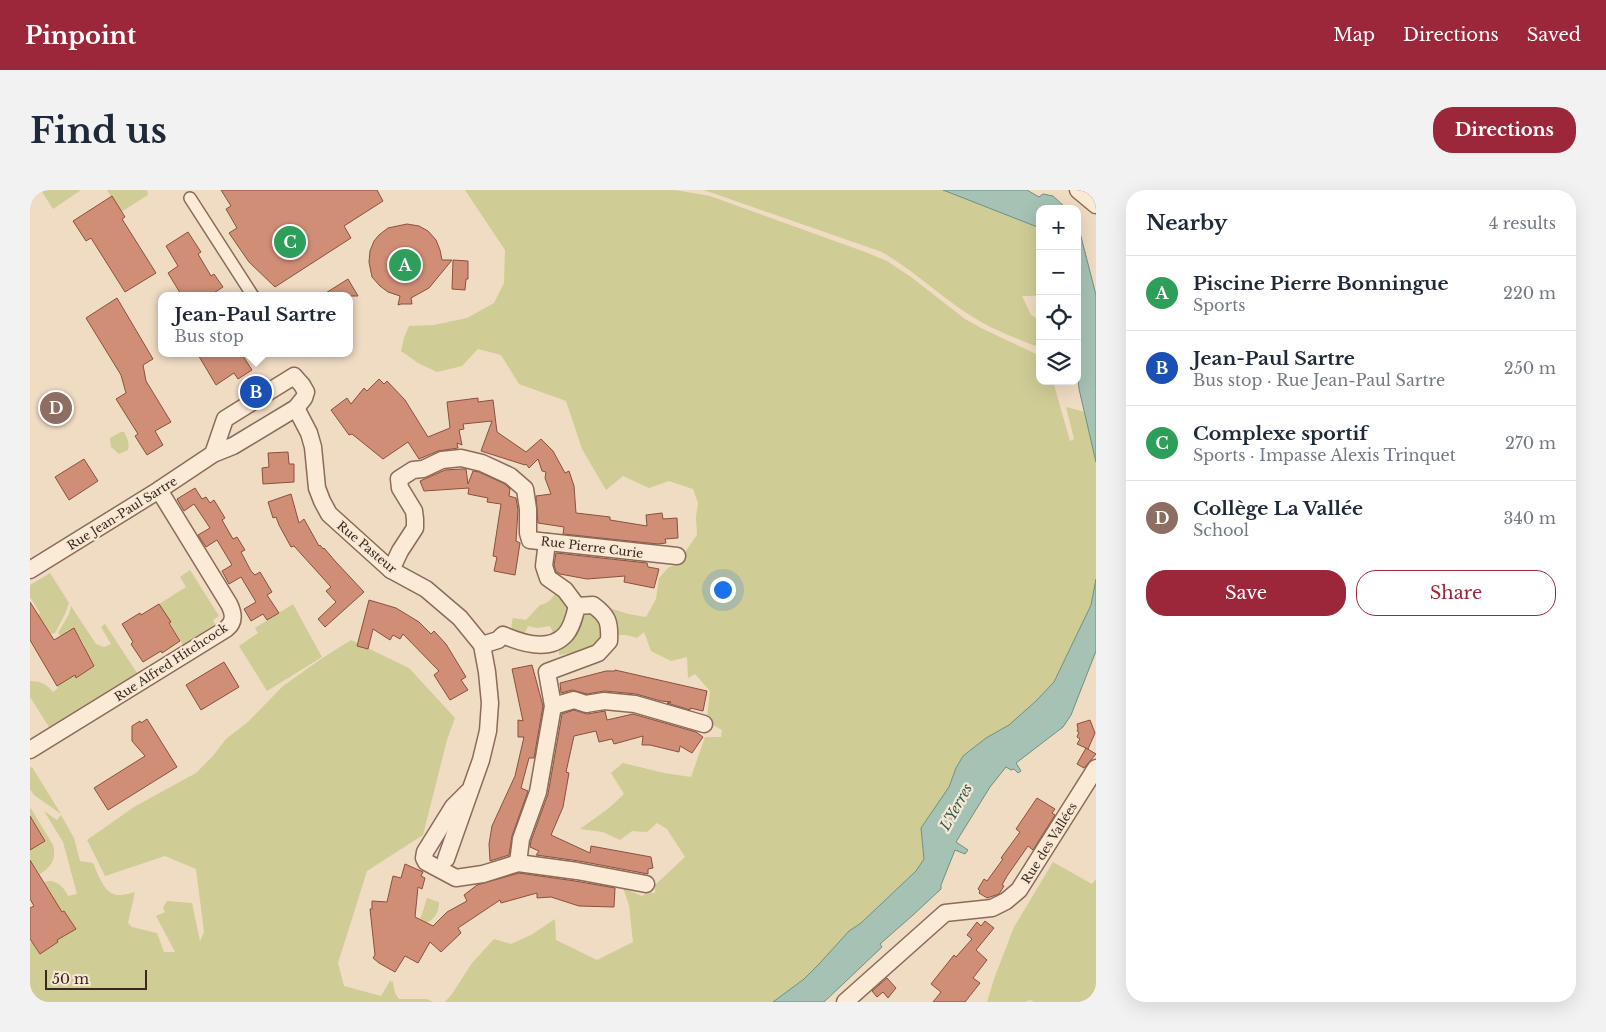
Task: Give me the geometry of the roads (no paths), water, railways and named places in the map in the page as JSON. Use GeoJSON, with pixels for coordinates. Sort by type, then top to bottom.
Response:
{"type":"FeatureCollection","features":[{"type":"Feature","properties":{"kind":"street"},"geometry":{"type":"LineString","coordinates":[[1078,190],[1096,205]]}},
{"type":"Feature","properties":{"kind":"street"},"geometry":{"type":"LineString","coordinates":[[190,198],[250,292]]}},
{"type":"Feature","properties":{"kind":"street"},"geometry":{"type":"LineString","coordinates":[[213,454],[225,419],[294,376],[306,392],[296,408]]}},
{"type":"Feature","properties":{"kind":"street","name":"Rue Jean-Paul Sartre"},"geometry":{"type":"LineString","coordinates":[[30,570],[213,454],[233,446],[296,408]]}},
{"type":"Feature","properties":{"kind":"street","name":"Rue Pasteur"},"geometry":{"type":"LineString","coordinates":[[296,408],[310,433],[317,488],[329,514],[391,570],[426,589],[460,618],[482,645],[490,703],[488,731],[481,760],[446,859]]}},
{"type":"Feature","properties":{"kind":"street","name":"Rue Pierre Curie"},"geometry":{"type":"LineString","coordinates":[[391,570],[400,551],[415,528],[414,511],[400,488],[399,478],[413,470],[423,469],[442,460],[461,458],[482,463],[510,476],[525,489],[530,540],[677,556]]}},
{"type":"Feature","properties":{"kind":"street","name":"Rue Alfred Hitchcock"},"geometry":{"type":"LineString","coordinates":[[32,743],[226,629],[232,622],[234,615],[229,604],[159,490]]}},
{"type":"Feature","properties":{"kind":"street"},"geometry":{"type":"LineString","coordinates":[[547,542],[544,566],[548,578],[565,590],[577,606]]}},
{"type":"Feature","properties":{"kind":"street"},"geometry":{"type":"LineString","coordinates":[[518,863],[521,839],[538,792],[553,706],[547,672],[598,654],[609,641],[608,621],[603,613],[593,605],[577,606]]}},
{"type":"Feature","properties":{"kind":"street"},"geometry":{"type":"LineString","coordinates":[[482,645],[498,640],[503,635],[518,642],[537,645],[554,642],[566,634],[577,606]]}},
{"type":"Feature","properties":{"kind":"street"},"geometry":{"type":"LineString","coordinates":[[553,706],[574,700],[586,704],[604,701],[619,702],[634,704],[704,724]]}},
{"type":"Feature","properties":{"kind":"street","name":"Rue des Vallées"},"geometry":{"type":"LineString","coordinates":[[845,1002],[944,913],[985,909],[1000,905],[1012,897],[1019,890],[1096,768]]}},
{"type":"Feature","properties":{"kind":"street"},"geometry":{"type":"LineString","coordinates":[[470,790],[453,807],[424,852],[426,862],[456,878],[483,874],[518,863],[577,871],[646,884]]}},
{"type":"Feature","properties":{"kind":"water"},"geometry":{"type":"Polygon","coordinates":[[[943,190],[1027,190],[1039,197],[1043,194],[1053,196],[1063,205],[1036,205],[1036,226],[943,190]]]}},
{"type":"Feature","properties":{"kind":"water"},"geometry":{"type":"Polygon","coordinates":[[[1081,237],[1096,295],[1096,462],[1079,385],[1081,385],[1081,237]]]}},
{"type":"Feature","properties":{"kind":"water","name":"L'Yerres"},"geometry":{"type":"Polygon","coordinates":[[[1096,579],[1096,651],[1071,715],[1063,727],[1016,763],[1021,771],[1018,773],[1014,769],[1011,770],[1006,767],[990,787],[956,842],[968,850],[965,854],[955,850],[941,889],[880,944],[882,947],[824,1002],[773,1002],[804,979],[849,931],[861,923],[916,871],[924,859],[921,828],[949,787],[963,756],[986,738],[1009,725],[1054,682],[1091,605],[1096,579]]]}},
{"type":"Feature","properties":{"kind":"place","name":"Complexe sportif"},"geometry":{"type":"Point","coordinates":[290,242]}},
{"type":"Feature","properties":{"kind":"place","name":"Piscine Pierre Bonningue"},"geometry":{"type":"Point","coordinates":[405,265]}},
{"type":"Feature","properties":{"kind":"place","name":"Jean-Paul Sartre"},"geometry":{"type":"Point","coordinates":[256,392]}},
{"type":"Feature","properties":{"kind":"place","name":"Collège La Vallée"},"geometry":{"type":"Point","coordinates":[56,408]}}]}
